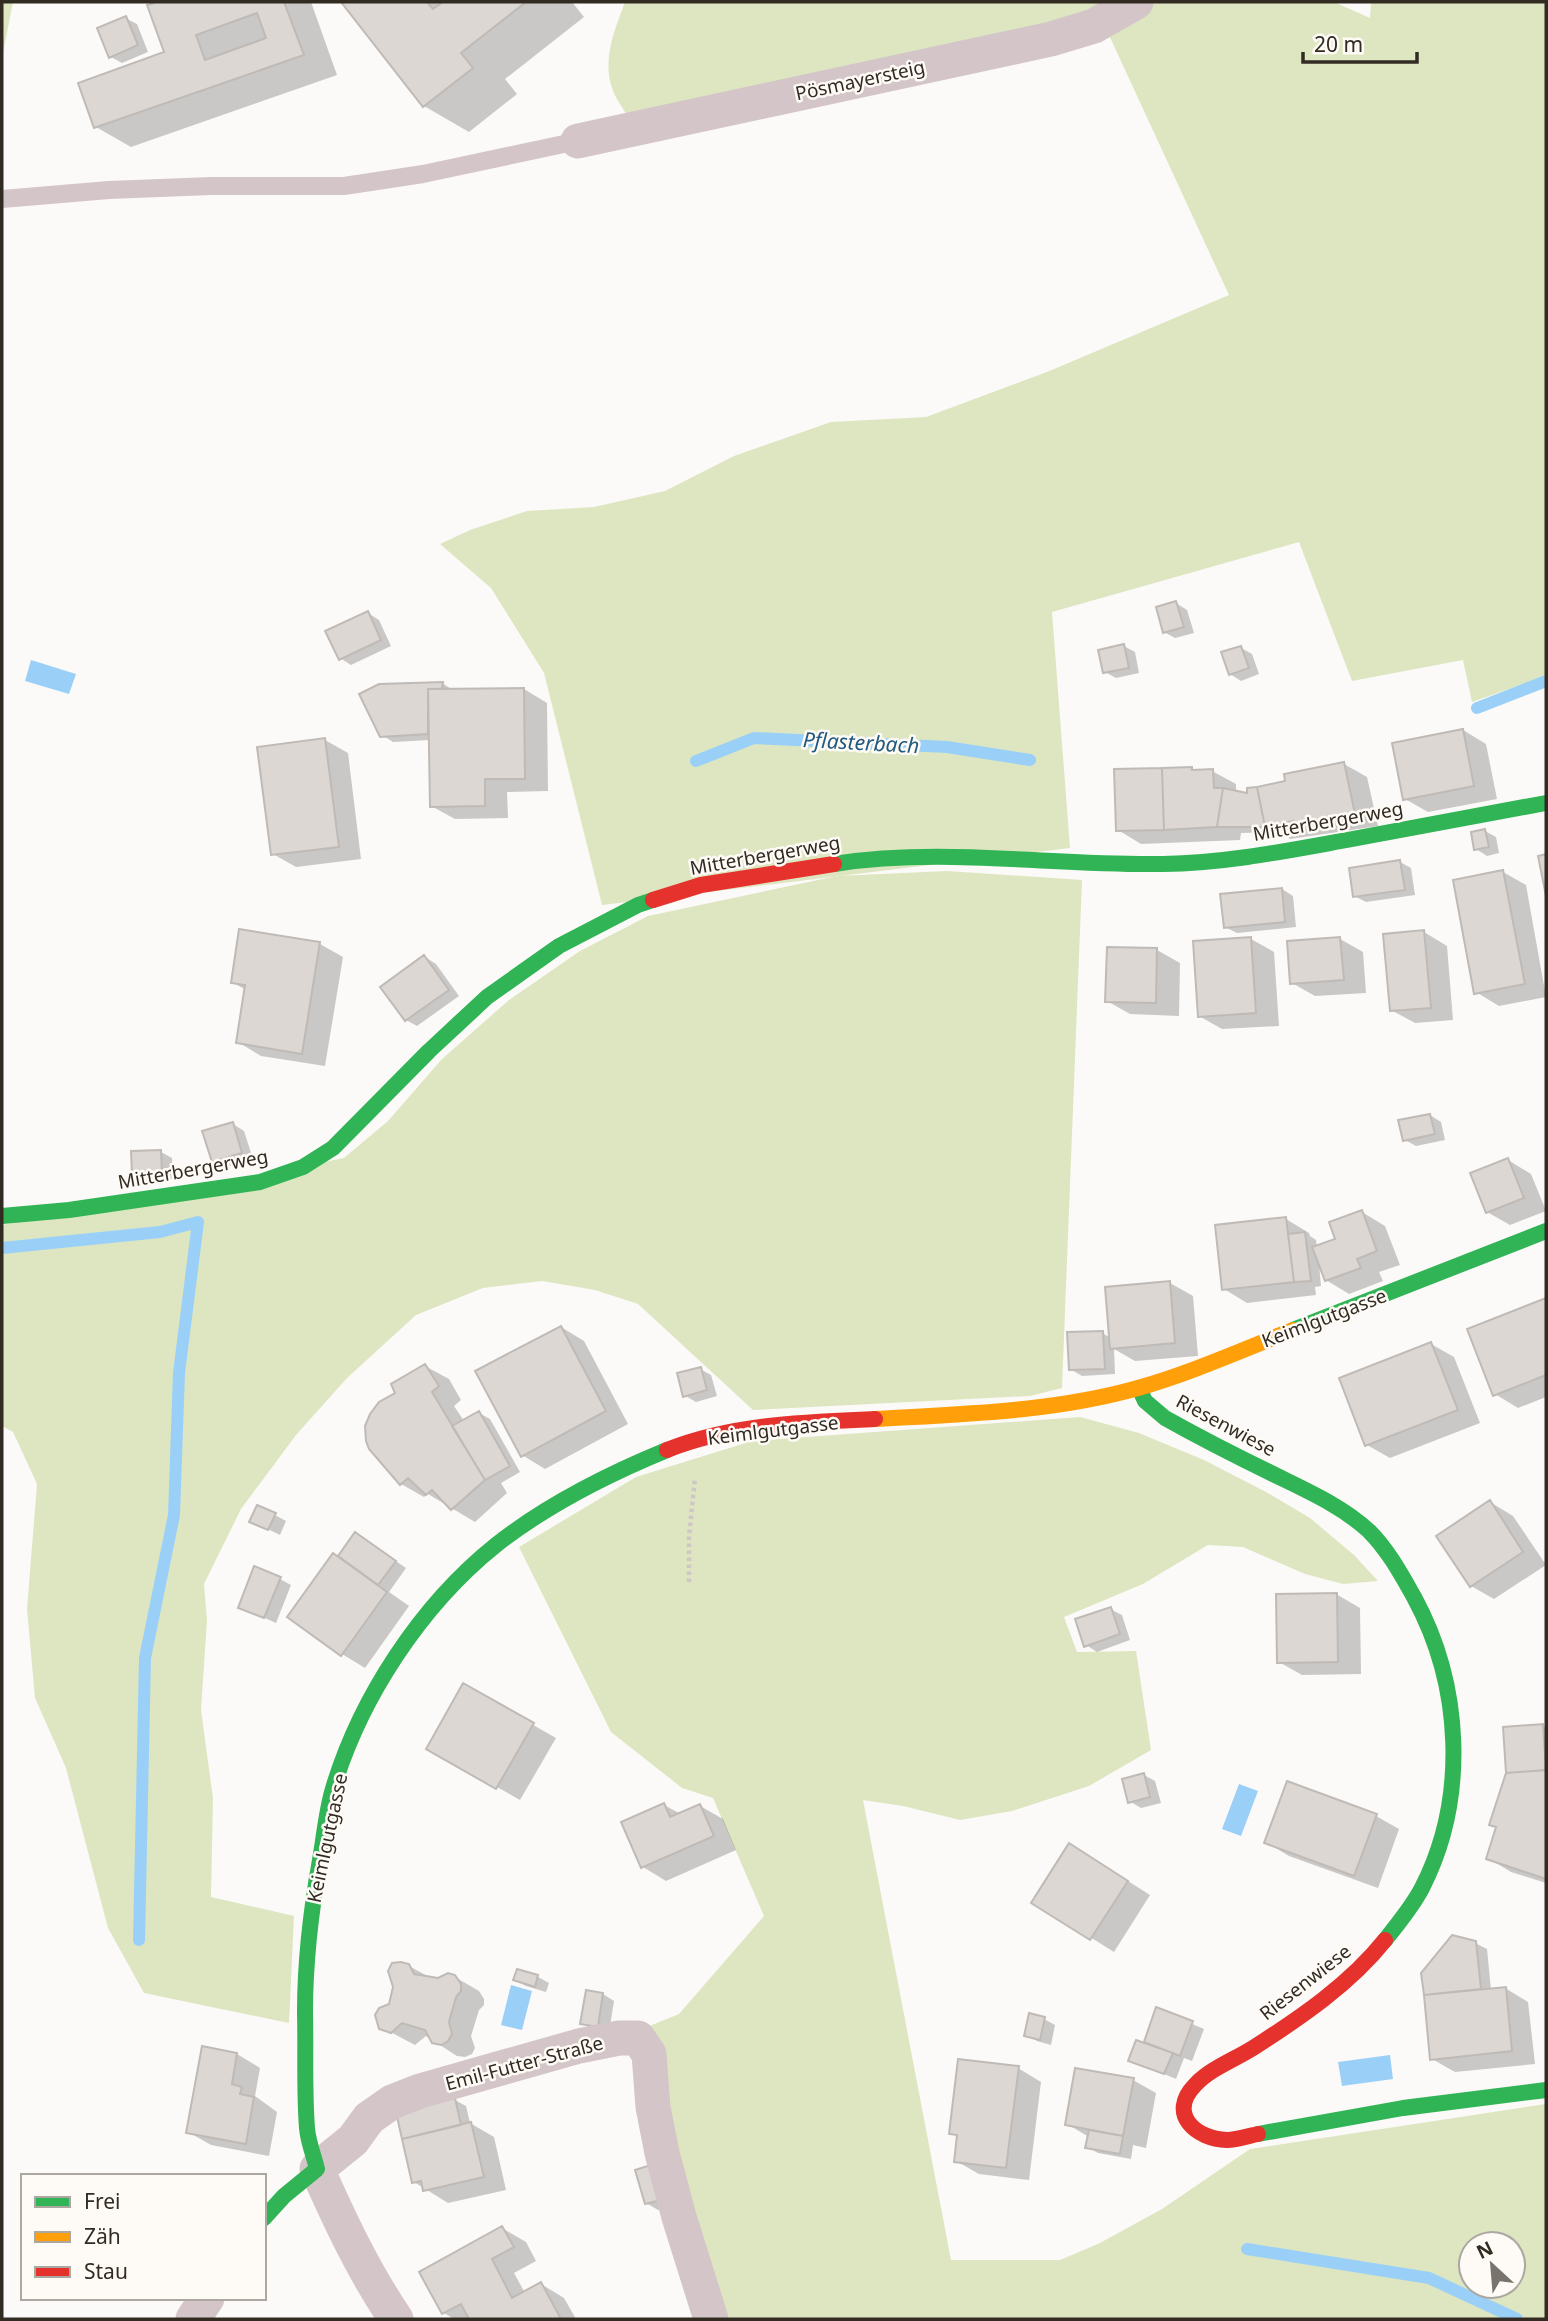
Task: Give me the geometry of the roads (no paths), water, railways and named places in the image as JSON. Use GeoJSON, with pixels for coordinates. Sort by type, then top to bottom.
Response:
{"type":"FeatureCollection","features":[{"type":"Feature","properties":{"kind":"street","name":"Pösmayersteig"},"geometry":{"type":"LineString","coordinates":[[578,141],[1051,39],[1094,26],[1136,2]]}},
{"type":"Feature","properties":{"kind":"street","name":"Mitterbergerweg"},"geometry":{"type":"LineString","coordinates":[[2,1216],[69,1210],[260,1182],[303,1167],[333,1148],[373,1111],[429,1051],[487,998],[559,946],[639,905],[701,885],[878,857],[959,856],[1077,863],[1165,864],[1239,858],[1546,803]]}},
{"type":"Feature","properties":{"kind":"street","name":"Keimlgutgasse"},"geometry":{"type":"LineString","coordinates":[[317,2169],[307,2130],[305,1983],[310,1914],[332,1793],[353,1734],[379,1681],[450,1588],[496,1545],[553,1506],[611,1474],[691,1441],[737,1430],[826,1421],[970,1414],[1057,1406],[1139,1388],[1226,1357],[1546,1231]]}},
{"type":"Feature","properties":{"kind":"street","name":"Riesenwiese"},"geometry":{"type":"LineString","coordinates":[[1139,1388],[1144,1401],[1165,1418],[1326,1500],[1366,1528],[1390,1555],[1417,1599],[1435,1639],[1447,1684],[1454,1731],[1454,1778],[1448,1821],[1434,1862],[1406,1913],[1368,1960],[1316,2006],[1210,2073],[1190,2090],[1184,2110],[1188,2126],[1203,2136],[1228,2140],[1403,2108],[1546,2090]]}},
{"type":"Feature","properties":{"kind":"street","name":"Emil-Futter-Straße"},"geometry":{"type":"LineString","coordinates":[[317,2169],[353,2140],[369,2118],[392,2102],[420,2091],[579,2046],[619,2038],[638,2038],[649,2054],[653,2107],[662,2154],[711,2319]]}},
{"type":"Feature","properties":{"kind":"street"},"geometry":{"type":"LineString","coordinates":[[266,2216],[284,2196],[317,2169],[345,2232],[372,2283],[396,2319]]}},
{"type":"Feature","properties":{"kind":"street"},"geometry":{"type":"LineString","coordinates":[[193,2319],[206,2300]]}},
{"type":"Feature","properties":{"kind":"lane"},"geometry":{"type":"LineString","coordinates":[[2,199],[108,190],[344,186],[423,174],[578,141]]}},
{"type":"Feature","properties":{"kind":"water"},"geometry":{"type":"Polygon","coordinates":[[[31,660],[76,674],[69,694],[25,681],[31,660]]]}},
{"type":"Feature","properties":{"kind":"water"},"geometry":{"type":"Polygon","coordinates":[[[1239,1784],[1258,1791],[1241,1836],[1222,1829],[1239,1784]]]}},
{"type":"Feature","properties":{"kind":"water"},"geometry":{"type":"Polygon","coordinates":[[[511,1985],[532,1991],[522,2030],[501,2025],[511,1985]]]}},
{"type":"Feature","properties":{"kind":"water"},"geometry":{"type":"Polygon","coordinates":[[[1390,2055],[1393,2079],[1342,2086],[1338,2062],[1390,2055]]]}},
{"type":"Feature","properties":{"kind":"waterway","name":"Pflasterbach"},"geometry":{"type":"LineString","coordinates":[[1477,708],[1546,681]]}},
{"type":"Feature","properties":{"kind":"waterway","name":"Pflasterbach"},"geometry":{"type":"LineString","coordinates":[[696,761],[754,738],[947,747],[1030,760]]}},
{"type":"Feature","properties":{"kind":"waterway"},"geometry":{"type":"LineString","coordinates":[[2,1248],[160,1232],[198,1222],[179,1373],[174,1515],[145,1658],[139,1940]]}},
{"type":"Feature","properties":{"kind":"waterway"},"geometry":{"type":"LineString","coordinates":[[1247,2249],[1429,2278],[1517,2319]]}}]}
